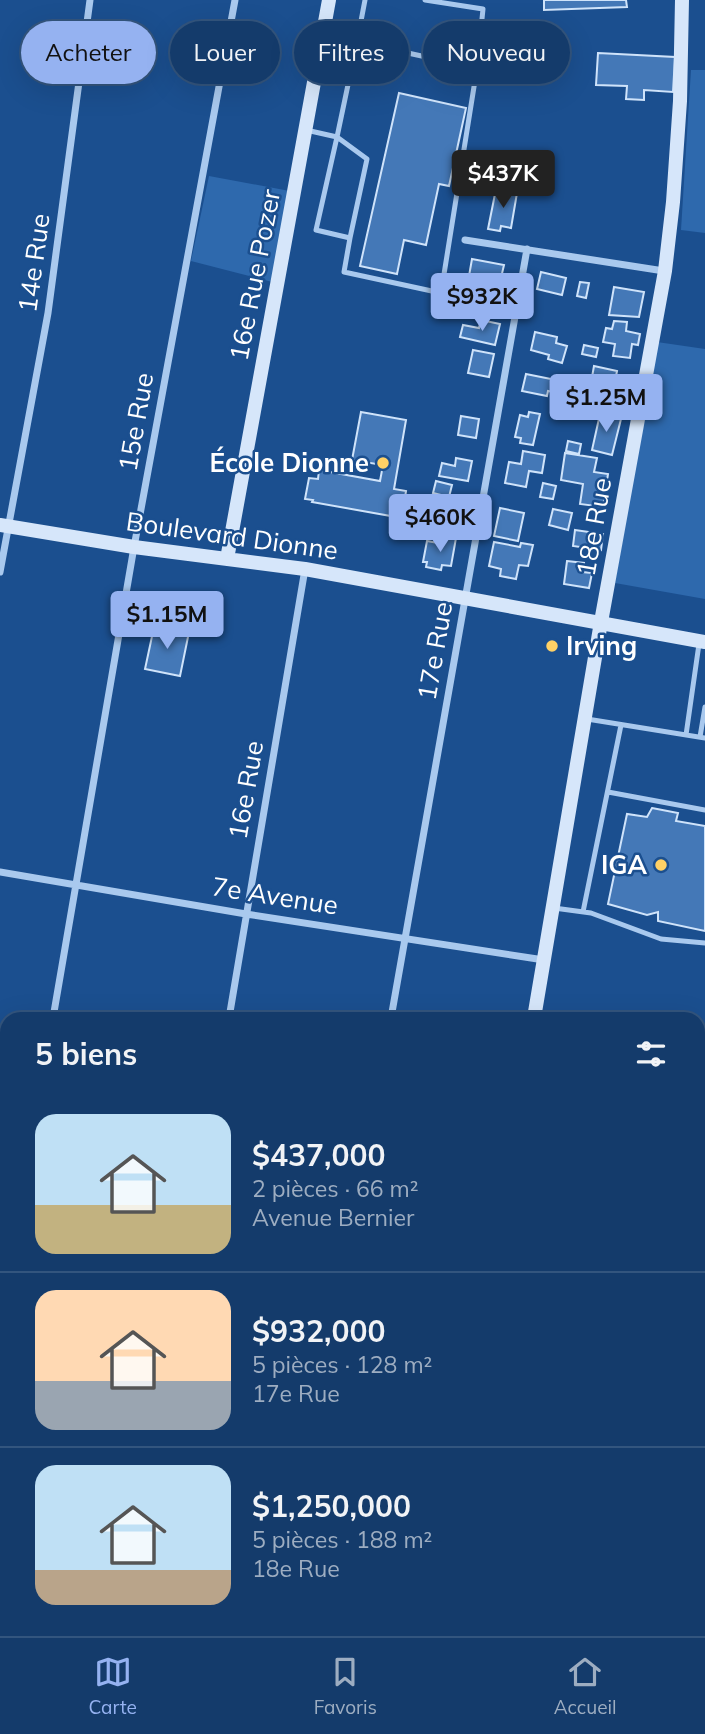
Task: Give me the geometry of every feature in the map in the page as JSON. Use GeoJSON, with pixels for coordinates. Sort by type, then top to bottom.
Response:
{"type":"FeatureCollection","features":[{"type":"Feature","properties":{"kind":"main road","name":"16e Rue Pozer"},"geometry":{"type":"LineString","coordinates":[[227,559],[329,0]]}},
{"type":"Feature","properties":{"kind":"main road","name":"18e Rue"},"geometry":{"type":"LineString","coordinates":[[535,1012],[601,622],[665,271],[680,101],[682,0]]}},
{"type":"Feature","properties":{"kind":"main road","name":"Boulevard Dionne"},"geometry":{"type":"LineString","coordinates":[[4,526],[134,547],[305,569],[702,642]]}},
{"type":"Feature","properties":{"kind":"street","name":"14e Rue"},"geometry":{"type":"LineString","coordinates":[[0,572],[4,526],[50,300],[90,0]]}},
{"type":"Feature","properties":{"kind":"street","name":"15e Rue"},"geometry":{"type":"LineString","coordinates":[[54,1012],[134,547],[235,0]]}},
{"type":"Feature","properties":{"kind":"street"},"geometry":{"type":"LineString","coordinates":[[465,240],[665,271]]}},
{"type":"Feature","properties":{"kind":"street","name":"17e Rue"},"geometry":{"type":"LineString","coordinates":[[392,1012],[527,249]]}},
{"type":"Feature","properties":{"kind":"street","name":"16e Rue"},"geometry":{"type":"LineString","coordinates":[[230,1012],[305,569]]}},
{"type":"Feature","properties":{"kind":"street","name":"7e Avenue"},"geometry":{"type":"LineString","coordinates":[[0,872],[246,914],[545,960]]}},
{"type":"Feature","properties":{"kind":"lane"},"geometry":{"type":"LineString","coordinates":[[361,21],[365,0]]}},
{"type":"Feature","properties":{"kind":"lane"},"geometry":{"type":"LineString","coordinates":[[425,0],[483,9],[482,21]]}},
{"type":"Feature","properties":{"kind":"lane"},"geometry":{"type":"LineString","coordinates":[[348,84],[316,230],[350,238]]}},
{"type":"Feature","properties":{"kind":"lane"},"geometry":{"type":"LineString","coordinates":[[306,130],[337,137],[367,159],[344,272],[441,293],[474,84]]}},
{"type":"Feature","properties":{"kind":"lane"},"geometry":{"type":"LineString","coordinates":[[686,735],[702,642]]}},
{"type":"Feature","properties":{"kind":"lane"},"geometry":{"type":"LineString","coordinates":[[585,719],[703,738],[705,707]]}},
{"type":"Feature","properties":{"kind":"lane"},"geometry":{"type":"LineString","coordinates":[[583,912],[621,725]]}},
{"type":"Feature","properties":{"kind":"lane"},"geometry":{"type":"LineString","coordinates":[[608,792],[705,810]]}},
{"type":"Feature","properties":{"kind":"lane"},"geometry":{"type":"LineString","coordinates":[[554,908],[602,916],[661,939],[705,943]]}},
{"type":"Feature","properties":{"kind":"shaded area"},"geometry":{"type":"Polygon","coordinates":[[[691,70],[705,70],[705,233],[681,230],[691,70]]]}},
{"type":"Feature","properties":{"kind":"shaded area"},"geometry":{"type":"Polygon","coordinates":[[[209,176],[295,192],[280,284],[191,261],[209,176]]]}},
{"type":"Feature","properties":{"kind":"shaded area"},"geometry":{"type":"Polygon","coordinates":[[[657,342],[705,349],[705,599],[615,583],[657,342]]]}},
{"type":"Feature","properties":{"kind":"building"},"geometry":{"type":"Polygon","coordinates":[[[544,0],[626,0],[627,7],[544,10],[544,0]]]}},
{"type":"Feature","properties":{"kind":"building"},"geometry":{"type":"Polygon","coordinates":[[[598,53],[675,57],[673,92],[644,90],[644,100],[626,99],[627,86],[596,85],[598,53]]]}},
{"type":"Feature","properties":{"kind":"building"},"geometry":{"type":"Polygon","coordinates":[[[399,93],[466,108],[449,186],[439,184],[426,245],[404,240],[397,274],[360,266],[399,93]]]}},
{"type":"Feature","properties":{"kind":"building"},"geometry":{"type":"Polygon","coordinates":[[[496,189],[517,193],[511,228],[501,226],[500,231],[488,229],[496,189]]]}},
{"type":"Feature","properties":{"kind":"building"},"geometry":{"type":"Polygon","coordinates":[[[472,259],[504,265],[500,282],[469,276],[472,259]]]}},
{"type":"Feature","properties":{"kind":"building"},"geometry":{"type":"Polygon","coordinates":[[[541,272],[566,278],[562,295],[537,289],[541,272]]]}},
{"type":"Feature","properties":{"kind":"building"},"geometry":{"type":"Polygon","coordinates":[[[580,282],[589,283],[586,298],[577,296],[580,282]]]}},
{"type":"Feature","properties":{"kind":"building"},"geometry":{"type":"Polygon","coordinates":[[[614,287],[644,292],[639,317],[609,315],[614,287]]]}},
{"type":"Feature","properties":{"kind":"building"},"geometry":{"type":"Polygon","coordinates":[[[481,320],[500,324],[495,345],[460,337],[463,325],[479,328],[481,320]]]}},
{"type":"Feature","properties":{"kind":"building"},"geometry":{"type":"Polygon","coordinates":[[[614,321],[627,322],[626,331],[640,334],[638,345],[632,344],[630,358],[613,356],[615,344],[603,342],[606,328],[612,329],[614,321]]]}},
{"type":"Feature","properties":{"kind":"building"},"geometry":{"type":"Polygon","coordinates":[[[535,332],[557,337],[556,343],[567,346],[562,363],[548,359],[549,355],[531,350],[535,332]]]}},
{"type":"Feature","properties":{"kind":"building"},"geometry":{"type":"Polygon","coordinates":[[[584,345],[598,348],[596,357],[582,354],[584,345]]]}},
{"type":"Feature","properties":{"kind":"building"},"geometry":{"type":"Polygon","coordinates":[[[473,350],[494,354],[489,377],[468,373],[473,350]]]}},
{"type":"Feature","properties":{"kind":"building"},"geometry":{"type":"Polygon","coordinates":[[[594,366],[617,371],[614,387],[626,389],[622,410],[602,407],[605,390],[590,388],[594,366]]]}},
{"type":"Feature","properties":{"kind":"building"},"geometry":{"type":"Polygon","coordinates":[[[526,374],[561,381],[558,393],[548,391],[547,396],[522,391],[526,374]]]}},
{"type":"Feature","properties":{"kind":"building"},"geometry":{"type":"Polygon","coordinates":[[[554,395],[570,399],[568,409],[552,406],[554,395]]]}},
{"type":"Feature","properties":{"kind":"building","name":"École Dionne"},"geometry":{"type":"Polygon","coordinates":[[[361,412],[406,420],[394,489],[406,491],[402,518],[305,499],[309,478],[318,479],[319,470],[380,481],[383,465],[352,460],[361,412]]]}},
{"type":"Feature","properties":{"kind":"building"},"geometry":{"type":"Polygon","coordinates":[[[529,412],[540,414],[533,445],[520,443],[521,438],[515,437],[520,415],[528,417],[529,412]]]}},
{"type":"Feature","properties":{"kind":"building"},"geometry":{"type":"Polygon","coordinates":[[[600,414],[621,419],[612,455],[592,450],[600,414]]]}},
{"type":"Feature","properties":{"kind":"building"},"geometry":{"type":"Polygon","coordinates":[[[461,416],[479,419],[476,438],[458,435],[461,416]]]}},
{"type":"Feature","properties":{"kind":"building"},"geometry":{"type":"Polygon","coordinates":[[[568,441],[581,444],[579,454],[566,451],[568,441]]]}},
{"type":"Feature","properties":{"kind":"building"},"geometry":{"type":"Polygon","coordinates":[[[523,451],[545,455],[542,473],[529,471],[526,487],[505,483],[509,462],[521,464],[523,451]]]}},
{"type":"Feature","properties":{"kind":"building"},"geometry":{"type":"Polygon","coordinates":[[[565,453],[597,458],[594,472],[608,474],[603,507],[580,504],[583,484],[561,480],[565,453]]]}},
{"type":"Feature","properties":{"kind":"building"},"geometry":{"type":"Polygon","coordinates":[[[456,458],[472,461],[468,481],[439,476],[442,463],[455,466],[456,458]]]}},
{"type":"Feature","properties":{"kind":"building"},"geometry":{"type":"Polygon","coordinates":[[[436,481],[452,485],[449,497],[433,493],[436,481]]]}},
{"type":"Feature","properties":{"kind":"building"},"geometry":{"type":"Polygon","coordinates":[[[543,483],[556,486],[553,499],[540,497],[543,483]]]}},
{"type":"Feature","properties":{"kind":"building"},"geometry":{"type":"Polygon","coordinates":[[[446,504],[466,507],[462,529],[443,526],[446,504]]]}},
{"type":"Feature","properties":{"kind":"building"},"geometry":{"type":"Polygon","coordinates":[[[500,508],[524,513],[518,541],[494,536],[500,508]]]}},
{"type":"Feature","properties":{"kind":"building"},"geometry":{"type":"Polygon","coordinates":[[[553,509],[572,513],[568,530],[549,525],[553,509]]]}},
{"type":"Feature","properties":{"kind":"building"},"geometry":{"type":"Polygon","coordinates":[[[575,530],[603,534],[601,550],[573,546],[575,530]]]}},
{"type":"Feature","properties":{"kind":"building"},"geometry":{"type":"Polygon","coordinates":[[[446,536],[456,538],[451,566],[442,565],[441,570],[426,567],[427,562],[423,562],[427,541],[444,544],[446,536]]]}},
{"type":"Feature","properties":{"kind":"building"},"geometry":{"type":"Polygon","coordinates":[[[494,542],[520,547],[521,543],[533,545],[528,566],[519,565],[516,579],[500,576],[501,569],[489,566],[494,542]]]}},
{"type":"Feature","properties":{"kind":"building"},"geometry":{"type":"Polygon","coordinates":[[[567,561],[584,563],[583,572],[592,573],[589,588],[564,584],[567,561]]]}},
{"type":"Feature","properties":{"kind":"building"},"geometry":{"type":"Polygon","coordinates":[[[154,627],[189,632],[180,676],[145,669],[154,627]]]}},
{"type":"Feature","properties":{"kind":"building","name":"IGA"},"geometry":{"type":"Polygon","coordinates":[[[652,808],[678,813],[676,821],[705,826],[705,931],[658,921],[658,912],[647,915],[608,904],[627,814],[647,817],[652,808]]]}},
{"type":"Feature","properties":{"kind":"place","name":"École Dionne"},"geometry":{"type":"Point","coordinates":[383,463]}},
{"type":"Feature","properties":{"kind":"place","name":"Irving"},"geometry":{"type":"Point","coordinates":[552,646]}},
{"type":"Feature","properties":{"kind":"place","name":"IGA"},"geometry":{"type":"Point","coordinates":[661,865]}}]}
